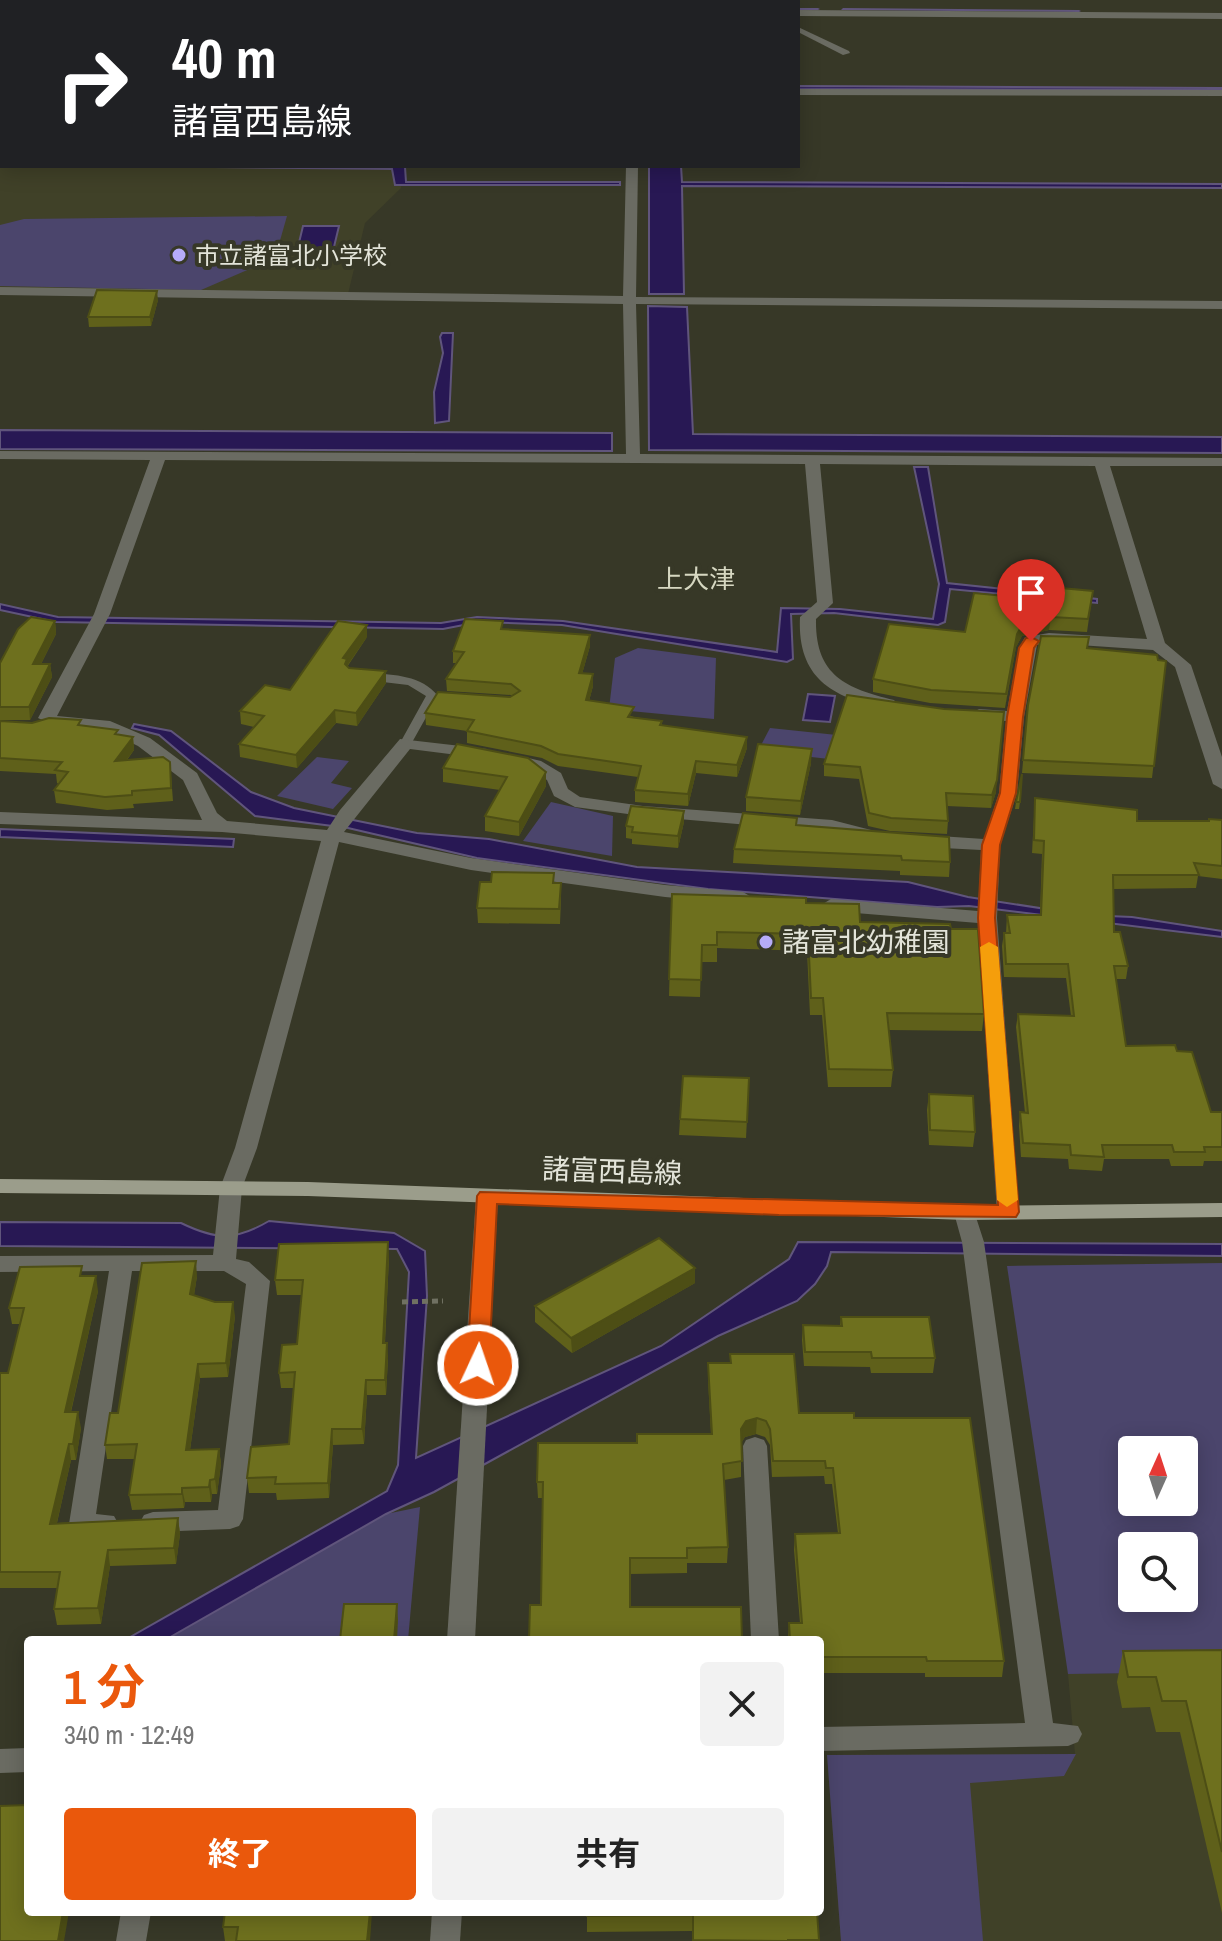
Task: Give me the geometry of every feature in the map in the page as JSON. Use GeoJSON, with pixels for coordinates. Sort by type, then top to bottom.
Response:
{"type":"FeatureCollection","features":[{"type":"Feature","properties":{"kind":"main road","name":"諸富西島線"},"geometry":{"type":"LineString","coordinates":[[0,1186],[231,1188],[965,1213],[1222,1210]]}},
{"type":"Feature","properties":{"kind":"street"},"geometry":{"type":"LineString","coordinates":[[830,0],[832,13]]}},
{"type":"Feature","properties":{"kind":"street"},"geometry":{"type":"LineString","coordinates":[[800,13],[1222,16]]}},
{"type":"Feature","properties":{"kind":"street"},"geometry":{"type":"LineString","coordinates":[[800,92],[1222,93]]}},
{"type":"Feature","properties":{"kind":"street"},"geometry":{"type":"LineString","coordinates":[[632,168],[629,301],[633,459]]}},
{"type":"Feature","properties":{"kind":"street"},"geometry":{"type":"LineString","coordinates":[[0,291],[629,301],[1222,305]]}},
{"type":"Feature","properties":{"kind":"street"},"geometry":{"type":"LineString","coordinates":[[0,455],[1222,462]]}},
{"type":"Feature","properties":{"kind":"street"},"geometry":{"type":"LineString","coordinates":[[159,456],[99,620],[47,718],[110,726],[144,742],[191,777],[209,816],[222,826]]}},
{"type":"Feature","properties":{"kind":"street"},"geometry":{"type":"LineString","coordinates":[[812,460],[825,603],[813,612],[807,653],[822,673],[845,691],[905,707]]}},
{"type":"Feature","properties":{"kind":"street"},"geometry":{"type":"LineString","coordinates":[[1101,461],[1157,645]]}},
{"type":"Feature","properties":{"kind":"street"},"geometry":{"type":"LineString","coordinates":[[1008,1212],[987,908],[991,845],[1008,793],[1015,717],[1027,648],[1031,641],[1049,638],[1157,645],[1183,665],[1222,784]]}},
{"type":"Feature","properties":{"kind":"street"},"geometry":{"type":"LineString","coordinates":[[958,713],[1015,717]]}},
{"type":"Feature","properties":{"kind":"street"},"geometry":{"type":"LineString","coordinates":[[34,728],[53,721]]}},
{"type":"Feature","properties":{"kind":"street"},"geometry":{"type":"LineString","coordinates":[[224,1263],[231,1188],[246,1148],[337,827],[406,743],[535,765],[555,777],[560,792],[575,802],[643,811],[832,826],[897,840],[991,845]]}},
{"type":"Feature","properties":{"kind":"street"},"geometry":{"type":"LineString","coordinates":[[0,818],[337,827],[351,838],[486,866],[665,891],[757,899]]}},
{"type":"Feature","properties":{"kind":"street"},"geometry":{"type":"LineString","coordinates":[[818,904],[987,908]]}},
{"type":"Feature","properties":{"kind":"street"},"geometry":{"type":"LineString","coordinates":[[461,1636],[487,1196]]}},
{"type":"Feature","properties":{"kind":"street"},"geometry":{"type":"LineString","coordinates":[[824,1739],[1054,1734],[965,1213]]}},
{"type":"Feature","properties":{"kind":"street"},"geometry":{"type":"LineString","coordinates":[[0,1264],[122,1263],[224,1263],[241,1268],[258,1281],[230,1519],[82,1524],[122,1263]]}},
{"type":"Feature","properties":{"kind":"street"},"geometry":{"type":"LineString","coordinates":[[755,1446],[765,1636]]}},
{"type":"Feature","properties":{"kind":"street"},"geometry":{"type":"LineString","coordinates":[[0,1761],[24,1760]]}},
{"type":"Feature","properties":{"kind":"street"},"geometry":{"type":"LineString","coordinates":[[131,1941],[135,1916]]}},
{"type":"Feature","properties":{"kind":"street"},"geometry":{"type":"LineString","coordinates":[[445,1941],[447,1916]]}},
{"type":"Feature","properties":{"kind":"lane"},"geometry":{"type":"LineString","coordinates":[[800,30],[846,53]]}},
{"type":"Feature","properties":{"kind":"lane"},"geometry":{"type":"LineString","coordinates":[[354,675],[415,682],[432,696]]}},
{"type":"Feature","properties":{"kind":"lane"},"geometry":{"type":"LineString","coordinates":[[432,696],[448,697]]}},
{"type":"Feature","properties":{"kind":"lane"},"geometry":{"type":"LineString","coordinates":[[406,743],[432,696]]}},
{"type":"Feature","properties":{"kind":"path"},"geometry":{"type":"LineString","coordinates":[[402,1302],[443,1301]]}},
{"type":"Feature","properties":{"kind":"shaded area"},"geometry":{"type":"Polygon","coordinates":[[[800,86],[1222,88],[800,89],[800,86]]]}},
{"type":"Feature","properties":{"kind":"shaded area","name":"市立諸富北小学校"},"geometry":{"type":"Polygon","coordinates":[[[0,168],[399,168],[401,188],[365,223],[348,294],[0,288],[0,168]]]}},
{"type":"Feature","properties":{"kind":"shaded area"},"geometry":{"type":"Polygon","coordinates":[[[303,168],[405,168],[406,182],[620,182],[620,185],[395,185],[392,169],[303,168]]]}},
{"type":"Feature","properties":{"kind":"shaded area"},"geometry":{"type":"Polygon","coordinates":[[[649,168],[681,168],[682,182],[1222,184],[1222,188],[682,186],[684,294],[649,294],[649,168]]]}},
{"type":"Feature","properties":{"kind":"shaded area"},"geometry":{"type":"Polygon","coordinates":[[[287,216],[275,258],[201,290],[0,286],[0,225],[24,219],[287,216]]]}},
{"type":"Feature","properties":{"kind":"shaded area"},"geometry":{"type":"Polygon","coordinates":[[[303,226],[339,226],[333,251],[297,251],[303,226]]]}},
{"type":"Feature","properties":{"kind":"shaded area"},"geometry":{"type":"Polygon","coordinates":[[[648,306],[687,307],[693,434],[1222,437],[1222,453],[649,450],[648,306]]]}},
{"type":"Feature","properties":{"kind":"shaded area"},"geometry":{"type":"Polygon","coordinates":[[[442,333],[453,333],[449,421],[435,423],[434,392],[443,353],[442,333]]]}},
{"type":"Feature","properties":{"kind":"shaded area"},"geometry":{"type":"Polygon","coordinates":[[[0,430],[612,433],[612,451],[0,449],[0,430]]]}},
{"type":"Feature","properties":{"kind":"shaded area"},"geometry":{"type":"Polygon","coordinates":[[[914,467],[928,467],[947,583],[1097,599],[1097,603],[950,589],[945,622],[938,625],[834,613],[791,614],[793,659],[787,662],[562,625],[479,622],[443,629],[56,622],[0,610],[0,604],[58,617],[441,623],[477,617],[563,621],[777,652],[781,608],[840,609],[933,619],[939,584],[914,467]]]}},
{"type":"Feature","properties":{"kind":"shaded area"},"geometry":{"type":"Polygon","coordinates":[[[638,648],[716,658],[714,719],[609,709],[615,658],[638,648]]]}},
{"type":"Feature","properties":{"kind":"shaded area"},"geometry":{"type":"Polygon","coordinates":[[[808,694],[835,696],[830,722],[803,720],[808,694]]]}},
{"type":"Feature","properties":{"kind":"shaded area"},"geometry":{"type":"Polygon","coordinates":[[[134,724],[171,731],[251,792],[294,808],[417,833],[489,839],[637,867],[908,882],[968,897],[1222,931],[1222,937],[969,906],[937,907],[708,889],[477,858],[348,828],[255,816],[159,735],[132,728],[134,724]]]}},
{"type":"Feature","properties":{"kind":"shaded area"},"geometry":{"type":"Polygon","coordinates":[[[770,728],[856,737],[847,761],[758,751],[770,728]]]}},
{"type":"Feature","properties":{"kind":"shaded area"},"geometry":{"type":"Polygon","coordinates":[[[317,757],[349,761],[331,783],[352,788],[333,809],[277,796],[317,757]]]}},
{"type":"Feature","properties":{"kind":"shaded area"},"geometry":{"type":"Polygon","coordinates":[[[551,802],[613,816],[612,856],[523,841],[551,802]]]}},
{"type":"Feature","properties":{"kind":"shaded area"},"geometry":{"type":"Polygon","coordinates":[[[0,829],[234,839],[233,847],[0,837],[0,829]]]}},
{"type":"Feature","properties":{"kind":"shaded area"},"geometry":{"type":"Polygon","coordinates":[[[269,1221],[394,1233],[425,1251],[427,1296],[416,1458],[661,1346],[789,1259],[798,1242],[1222,1244],[1222,1256],[831,1252],[827,1266],[815,1284],[797,1301],[718,1336],[434,1492],[386,1514],[172,1636],[132,1636],[387,1491],[398,1465],[409,1272],[397,1249],[0,1246],[0,1222],[181,1223],[205,1233],[225,1236],[257,1228],[269,1221]]]}},
{"type":"Feature","properties":{"kind":"shaded area"},"geometry":{"type":"Polygon","coordinates":[[[1222,1263],[1222,1672],[1068,1674],[1007,1266],[1222,1263]]]}},
{"type":"Feature","properties":{"kind":"shaded area"},"geometry":{"type":"Polygon","coordinates":[[[420,1507],[408,1636],[172,1636],[386,1514],[420,1507]]]}},
{"type":"Feature","properties":{"kind":"shaded area"},"geometry":{"type":"Polygon","coordinates":[[[1222,1672],[1222,1941],[841,1941],[827,1755],[1075,1754],[1068,1674],[1222,1672]]]}},
{"type":"Feature","properties":{"kind":"shaded area"},"geometry":{"type":"Polygon","coordinates":[[[1076,1754],[1064,1776],[970,1783],[983,1941],[841,1941],[827,1755],[1076,1754]]]}},
{"type":"Feature","properties":{"kind":"building"},"geometry":{"type":"Polygon","coordinates":[[[97,290],[157,291],[150,317],[88,317],[97,290]]]}},
{"type":"Feature","properties":{"kind":"building"},"geometry":{"type":"Polygon","coordinates":[[[1017,584],[1093,591],[1088,619],[1051,617],[1024,622],[1017,634],[1006,694],[931,690],[873,679],[889,624],[965,632],[974,593],[1014,597],[1017,584]]]}},
{"type":"Feature","properties":{"kind":"building"},"geometry":{"type":"Polygon","coordinates":[[[31,617],[55,621],[33,664],[50,664],[29,707],[0,707],[0,663],[18,629],[31,617]]]}},
{"type":"Feature","properties":{"kind":"building"},"geometry":{"type":"Polygon","coordinates":[[[465,619],[503,621],[501,629],[590,635],[579,673],[593,674],[586,700],[634,707],[628,717],[662,721],[660,725],[747,737],[737,765],[696,761],[688,794],[635,790],[641,766],[558,754],[541,746],[467,731],[474,720],[425,713],[438,692],[510,697],[520,691],[511,684],[446,679],[464,652],[453,651],[465,619]]]}},
{"type":"Feature","properties":{"kind":"building"},"geometry":{"type":"Polygon","coordinates":[[[338,621],[367,625],[343,658],[347,659],[345,664],[349,668],[386,671],[356,713],[335,710],[296,755],[239,744],[264,716],[240,711],[265,685],[290,690],[338,621]]]}},
{"type":"Feature","properties":{"kind":"building"},"geometry":{"type":"Polygon","coordinates":[[[1041,636],[1089,637],[1087,648],[1157,655],[1158,660],[1166,661],[1154,766],[1023,760],[1028,705],[1041,636]]]}},
{"type":"Feature","properties":{"kind":"building"},"geometry":{"type":"Polygon","coordinates":[[[847,695],[944,709],[1004,712],[997,780],[992,795],[946,793],[948,821],[891,818],[869,813],[860,767],[824,764],[847,695]]]}},
{"type":"Feature","properties":{"kind":"building"},"geometry":{"type":"Polygon","coordinates":[[[49,718],[81,720],[78,725],[118,730],[115,734],[133,737],[115,761],[163,757],[170,762],[171,788],[105,797],[54,790],[68,772],[55,770],[62,762],[0,758],[0,721],[32,723],[49,718]]]}},
{"type":"Feature","properties":{"kind":"building"},"geometry":{"type":"Polygon","coordinates":[[[457,744],[528,758],[546,772],[519,822],[485,816],[507,777],[443,768],[457,744]]]}},
{"type":"Feature","properties":{"kind":"building"},"geometry":{"type":"Polygon","coordinates":[[[758,744],[812,749],[801,801],[746,797],[758,744]]]}},
{"type":"Feature","properties":{"kind":"building"},"geometry":{"type":"Polygon","coordinates":[[[1022,774],[1020,802],[1016,802],[1022,774]]]}},
{"type":"Feature","properties":{"kind":"building"},"geometry":{"type":"Polygon","coordinates":[[[1035,798],[1137,810],[1137,821],[1222,820],[1222,866],[1194,863],[1199,875],[1113,875],[1114,932],[1120,932],[1128,966],[1114,966],[1126,1046],[1175,1045],[1177,1051],[1192,1052],[1211,1112],[1222,1112],[1222,1147],[1204,1147],[1205,1152],[1174,1152],[1172,1145],[1102,1145],[1104,1157],[1071,1155],[1070,1145],[1023,1143],[1020,1112],[1028,1113],[1018,1014],[1074,1016],[1068,964],[1006,964],[1004,933],[1010,933],[1007,915],[1041,915],[1044,841],[1034,840],[1035,798]]]}},
{"type":"Feature","properties":{"kind":"building"},"geometry":{"type":"Polygon","coordinates":[[[631,806],[684,811],[678,836],[632,832],[633,827],[626,826],[631,806]]]}},
{"type":"Feature","properties":{"kind":"building"},"geometry":{"type":"Polygon","coordinates":[[[743,813],[797,818],[796,825],[949,837],[950,862],[902,860],[901,856],[734,849],[743,813]]]}},
{"type":"Feature","properties":{"kind":"building"},"geometry":{"type":"Polygon","coordinates":[[[492,872],[554,873],[553,883],[561,883],[559,909],[477,908],[480,882],[491,882],[492,872]]]}},
{"type":"Feature","properties":{"kind":"building"},"geometry":{"type":"Polygon","coordinates":[[[672,894],[806,898],[806,903],[859,904],[860,922],[950,924],[951,929],[978,929],[984,1014],[887,1013],[893,1070],[829,1069],[823,998],[811,998],[808,934],[717,932],[717,945],[702,945],[701,980],[669,979],[672,894]]]}},
{"type":"Feature","properties":{"kind":"building"},"geometry":{"type":"Polygon","coordinates":[[[683,1076],[749,1078],[747,1122],[680,1119],[683,1076]]]}},
{"type":"Feature","properties":{"kind":"building"},"geometry":{"type":"Polygon","coordinates":[[[929,1094],[973,1096],[975,1132],[930,1130],[929,1094]]]}},
{"type":"Feature","properties":{"kind":"building"},"geometry":{"type":"Polygon","coordinates":[[[659,1238],[695,1268],[571,1338],[535,1306],[659,1238]]]}},
{"type":"Feature","properties":{"kind":"building"},"geometry":{"type":"Polygon","coordinates":[[[388,1242],[383,1343],[387,1343],[385,1380],[366,1380],[362,1429],[332,1429],[328,1483],[275,1484],[276,1477],[247,1478],[251,1447],[289,1444],[295,1372],[279,1373],[282,1345],[297,1344],[303,1280],[275,1280],[279,1244],[388,1242]]]}},
{"type":"Feature","properties":{"kind":"building"},"geometry":{"type":"Polygon","coordinates":[[[196,1261],[190,1294],[215,1302],[233,1302],[226,1363],[198,1364],[186,1450],[219,1449],[215,1479],[210,1480],[209,1487],[182,1488],[182,1494],[129,1495],[137,1444],[105,1445],[110,1413],[118,1413],[142,1263],[196,1261]]]}},
{"type":"Feature","properties":{"kind":"building"},"geometry":{"type":"Polygon","coordinates":[[[82,1266],[80,1276],[96,1276],[65,1412],[78,1412],[73,1444],[69,1444],[50,1524],[178,1518],[174,1548],[108,1550],[98,1608],[54,1609],[60,1572],[0,1572],[0,1373],[8,1373],[24,1308],[9,1308],[20,1267],[82,1266]]]}},
{"type":"Feature","properties":{"kind":"building"},"geometry":{"type":"Polygon","coordinates":[[[841,1317],[929,1317],[935,1358],[872,1358],[871,1352],[805,1352],[803,1325],[842,1326],[841,1317]]]}},
{"type":"Feature","properties":{"kind":"building"},"geometry":{"type":"Polygon","coordinates":[[[730,1354],[794,1354],[799,1413],[854,1413],[854,1418],[970,1418],[1004,1661],[824,1657],[824,1636],[790,1636],[789,1623],[802,1623],[795,1534],[840,1533],[833,1468],[826,1468],[825,1461],[773,1461],[770,1429],[766,1421],[757,1418],[746,1421],[741,1429],[742,1461],[723,1464],[728,1547],[687,1548],[687,1558],[630,1558],[630,1607],[741,1607],[742,1636],[529,1636],[530,1605],[541,1605],[543,1482],[537,1482],[538,1443],[637,1443],[637,1434],[712,1434],[708,1363],[731,1363],[730,1354]]]}},
{"type":"Feature","properties":{"kind":"building"},"geometry":{"type":"Polygon","coordinates":[[[344,1604],[397,1604],[394,1636],[340,1636],[344,1604]]]}},
{"type":"Feature","properties":{"kind":"building"},"geometry":{"type":"Polygon","coordinates":[[[1222,1650],[1222,1852],[1186,1701],[1162,1701],[1156,1677],[1128,1677],[1123,1651],[1222,1650]]]}},
{"type":"Feature","properties":{"kind":"building"},"geometry":{"type":"Polygon","coordinates":[[[24,1805],[24,1916],[62,1916],[58,1941],[0,1941],[0,1806],[24,1805]]]}},
{"type":"Feature","properties":{"kind":"building"},"geometry":{"type":"Polygon","coordinates":[[[224,1916],[370,1916],[367,1941],[236,1941],[238,1927],[223,1927],[224,1916]]]}},
{"type":"Feature","properties":{"kind":"building"},"geometry":{"type":"Polygon","coordinates":[[[693,1916],[817,1916],[819,1940],[693,1940],[693,1916]]]}},
{"type":"Feature","properties":{"kind":"waterway"},"geometry":{"type":"LineString","coordinates":[[800,9],[818,9]]}},
{"type":"Feature","properties":{"kind":"waterway"},"geometry":{"type":"LineString","coordinates":[[843,9],[1079,11]]}},
{"type":"Feature","properties":{"kind":"slow traffic"},"geometry":{"type":"LineString","coordinates":[[989,947],[1007,1200]]}},
{"type":"Feature","properties":{"kind":"place","name":"市立諸富北小学校"},"geometry":{"type":"Point","coordinates":[179,255]}},
{"type":"Feature","properties":{"kind":"place","name":"諸富北幼稚園"},"geometry":{"type":"Point","coordinates":[766,942]}},
{"type":"Feature","properties":{"kind":"district","name":"上大津"},"geometry":{"type":"Point","coordinates":[696,578]}},
{"type":"Feature","properties":{"kind":"route"},"geometry":{"type":"LineString","coordinates":[[478,1365],[487,1196],[779,1208],[1008,1212],[987,918],[991,845],[1008,793],[1015,717],[1027,648],[1031,641]]}}]}
